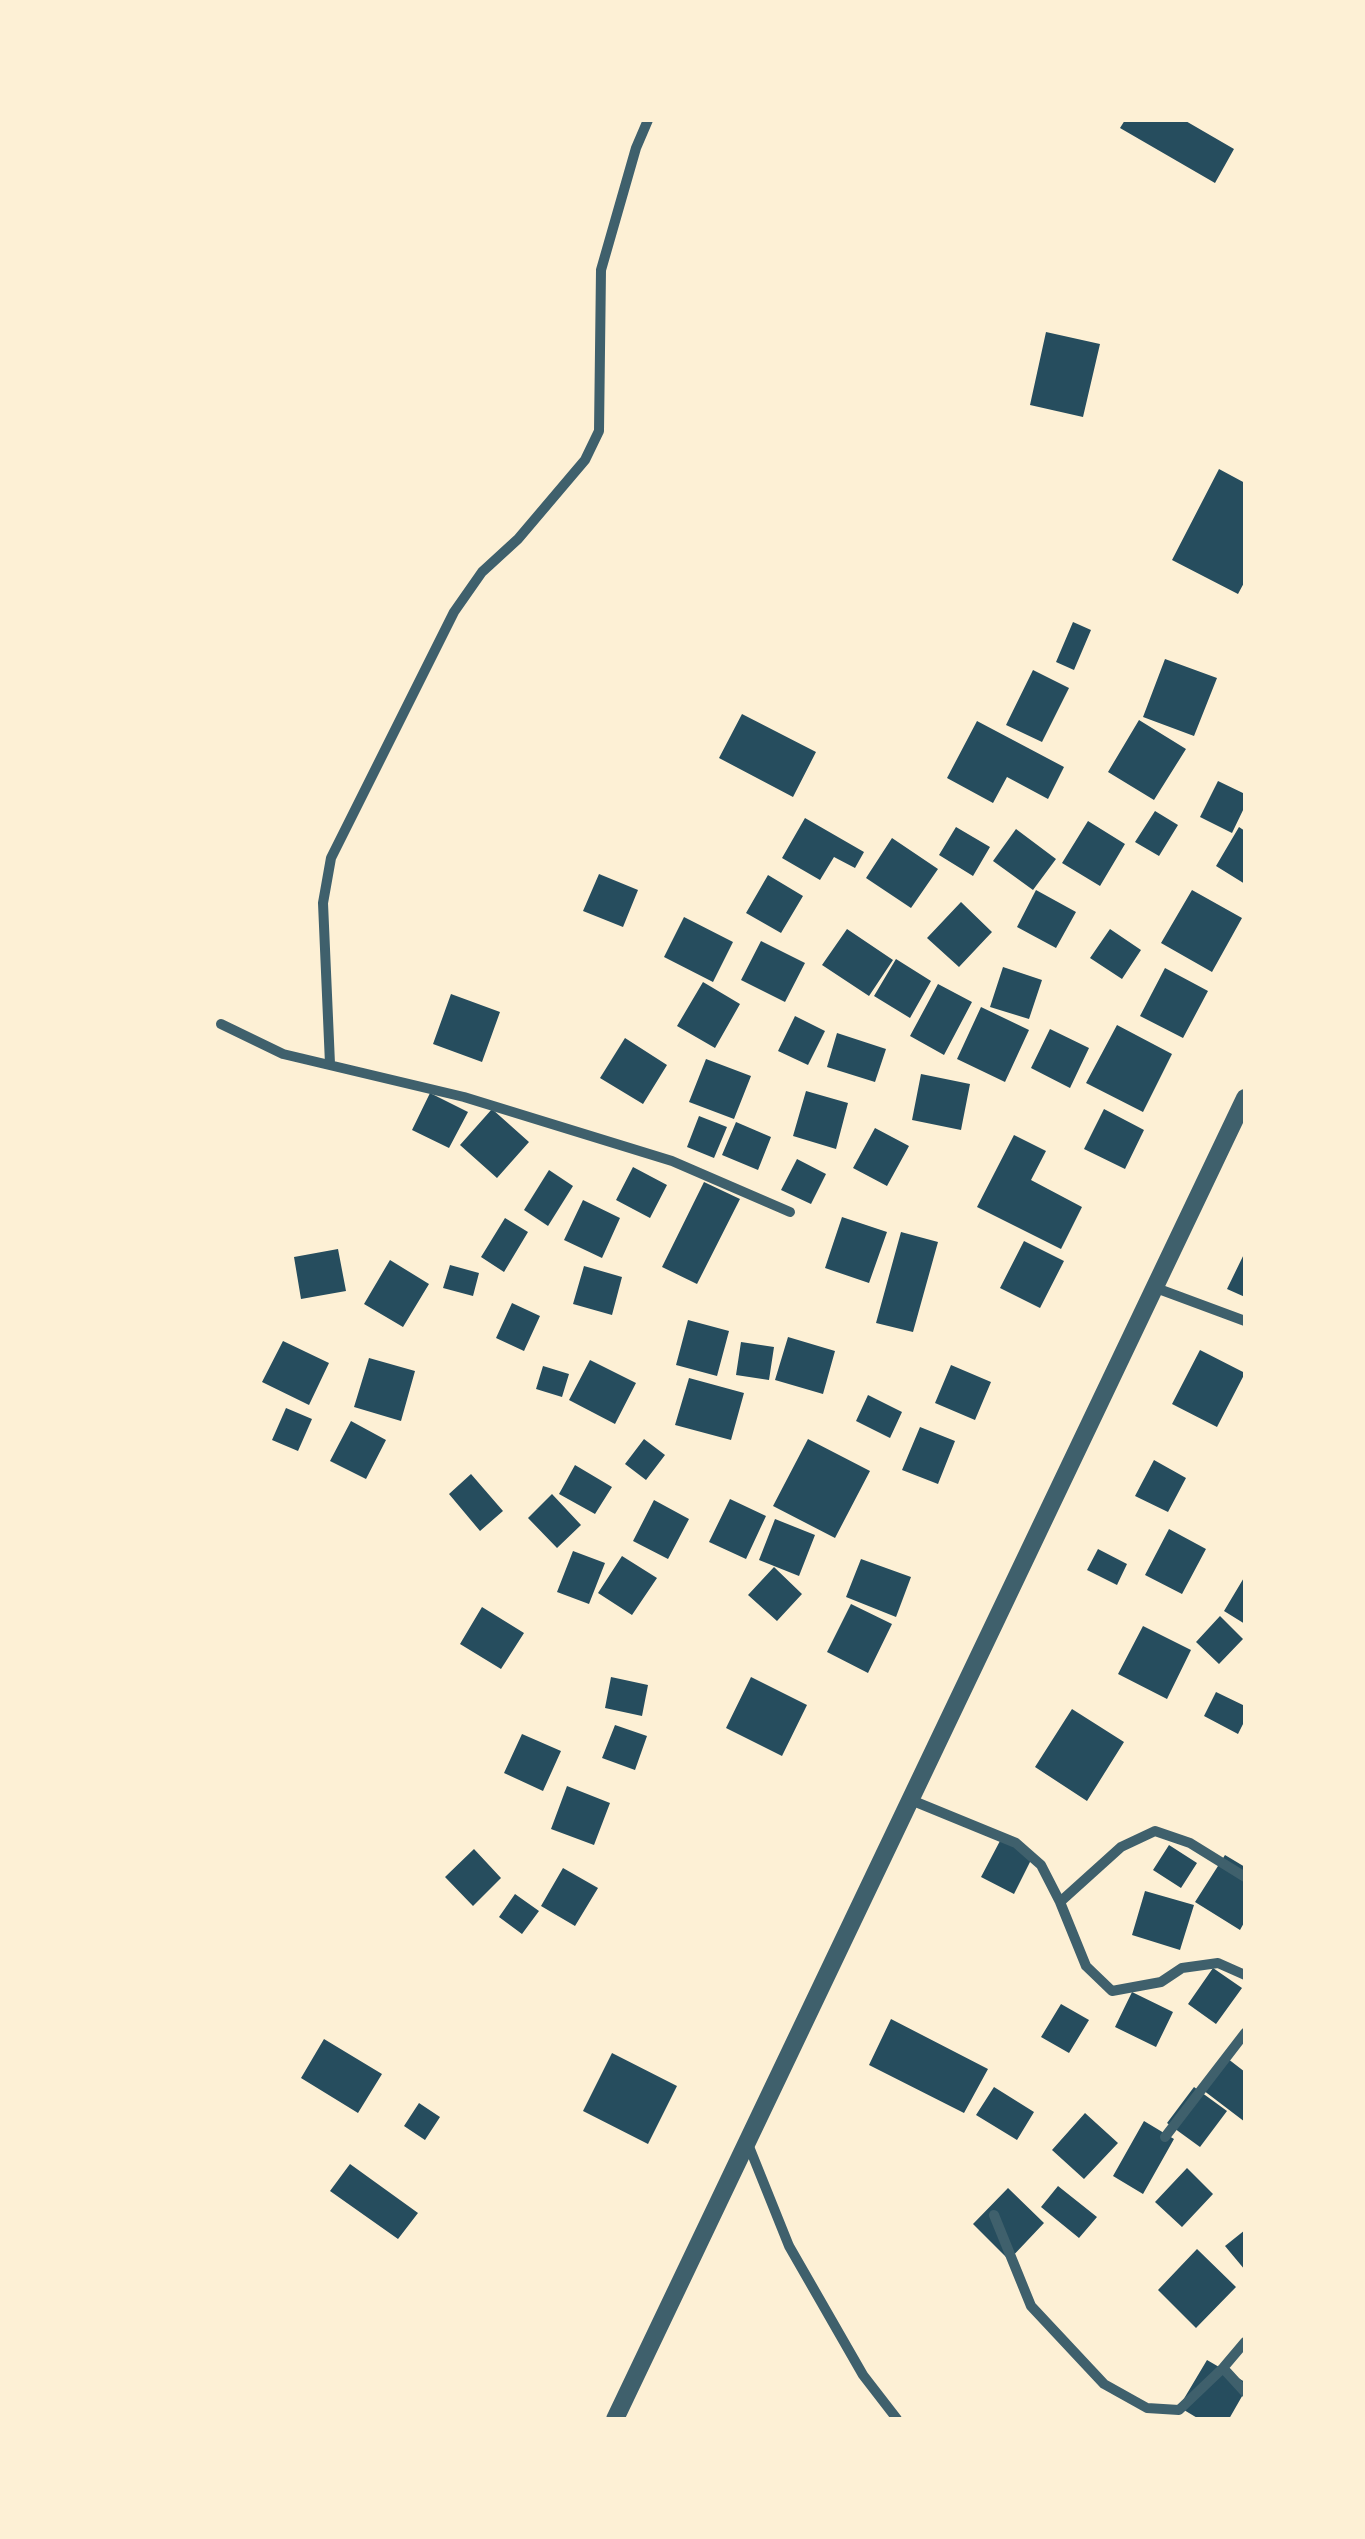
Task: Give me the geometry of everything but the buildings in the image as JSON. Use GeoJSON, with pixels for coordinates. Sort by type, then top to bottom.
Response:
{"type":"FeatureCollection","features":[{"type":"Feature","properties":{"kind":"street"},"geometry":{"type":"LineString","coordinates":[[330,1064],[323,904],[331,858],[454,612],[482,572],[518,539],[585,460],[599,431],[601,270],[636,148],[648,120]]}},
{"type":"Feature","properties":{"kind":"street"},"geometry":{"type":"LineString","coordinates":[[221,1024],[283,1054],[464,1097],[672,1162],[790,1212]]}},
{"type":"Feature","properties":{"kind":"street"},"geometry":{"type":"LineString","coordinates":[[616,2419],[1245,1098]]}},
{"type":"Feature","properties":{"kind":"street"},"geometry":{"type":"LineString","coordinates":[[1156,1288],[1245,1321]]}},
{"type":"Feature","properties":{"kind":"street"},"geometry":{"type":"LineString","coordinates":[[911,1800],[1016,1843],[1041,1865],[1086,1966],[1112,1991],[1161,1982],[1182,1968],[1218,1963],[1245,1974]]}},
{"type":"Feature","properties":{"kind":"street"},"geometry":{"type":"LineString","coordinates":[[1060,1902],[1121,1847],[1155,1831],[1190,1843],[1245,1878]]}},
{"type":"Feature","properties":{"kind":"street"},"geometry":{"type":"LineString","coordinates":[[1166,2137],[1245,2033]]}},
{"type":"Feature","properties":{"kind":"street"},"geometry":{"type":"LineString","coordinates":[[747,2142],[790,2246],[863,2375],[897,2419]]}},
{"type":"Feature","properties":{"kind":"street"},"geometry":{"type":"LineString","coordinates":[[994,2215],[1031,2306],[1104,2384],[1147,2408],[1179,2410],[1245,2342]]}},
{"type":"Feature","properties":{"kind":"street"},"geometry":{"type":"LineString","coordinates":[[1223,2368],[1245,2392]]}}]}
